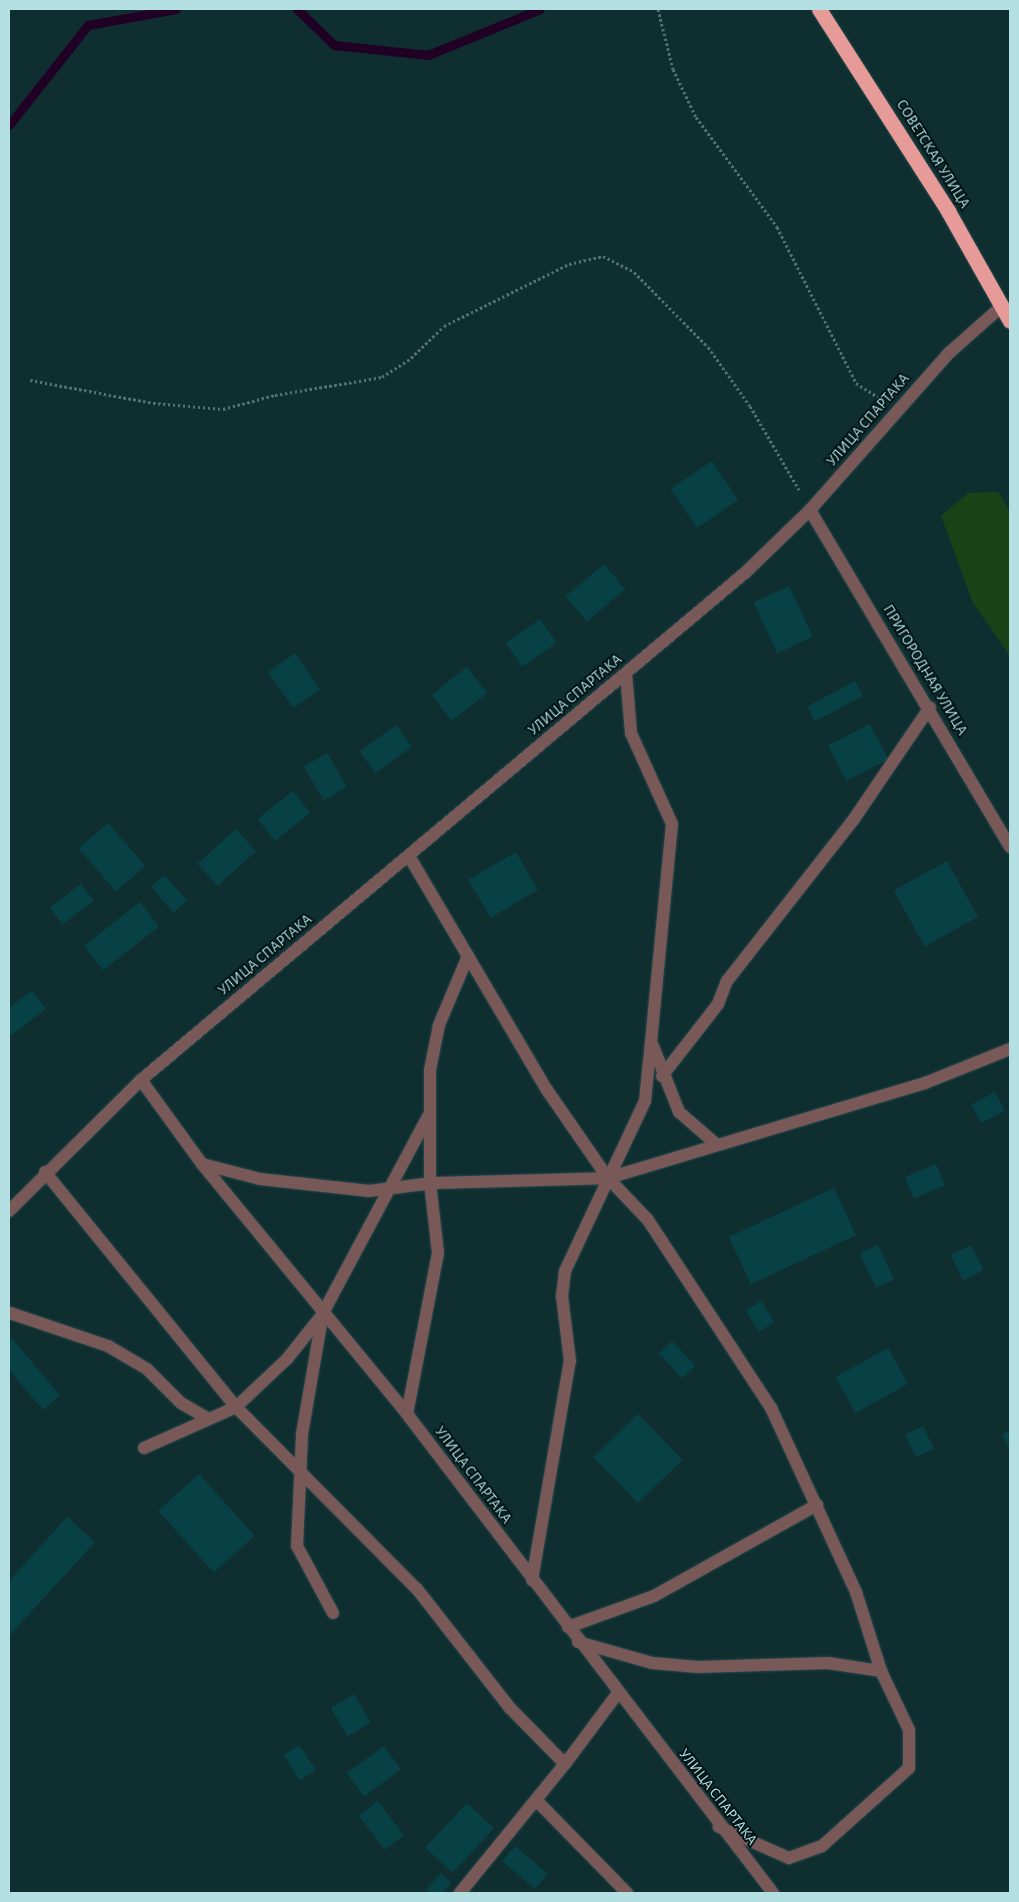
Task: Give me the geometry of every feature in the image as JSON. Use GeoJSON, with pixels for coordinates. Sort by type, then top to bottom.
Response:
{"type":"FeatureCollection","features":[{"type":"Feature","properties":{"kind":"highway","name":"СОВЕТСКАЯ УЛИЦА"},"geometry":{"type":"LineString","coordinates":[[819,9],[1003,306],[1010,321]]}},
{"type":"Feature","properties":{"kind":"street","name":"УЛИЦА СПАРТАКА"},"geometry":{"type":"LineString","coordinates":[[9,1211],[44,1172],[141,1080],[746,572],[810,510],[949,353],[1003,306]]}},
{"type":"Feature","properties":{"kind":"street","name":"ПРИГОРОДНАЯ УЛИЦА"},"geometry":{"type":"LineString","coordinates":[[810,510],[930,707],[1010,847]]}},
{"type":"Feature","properties":{"kind":"street"},"geometry":{"type":"LineString","coordinates":[[532,1580],[570,1361],[562,1296],[565,1270],[600,1205],[608,1178],[645,1100],[672,824],[631,733],[626,673]]}},
{"type":"Feature","properties":{"kind":"street"},"geometry":{"type":"LineString","coordinates":[[662,1076],[718,1004],[727,981],[859,811],[930,707]]}},
{"type":"Feature","properties":{"kind":"street"},"geometry":{"type":"LineString","coordinates":[[409,856],[546,1090],[608,1178],[648,1220],[771,1408],[818,1505],[856,1592],[880,1671],[909,1730],[909,1768],[862,1814],[822,1846],[789,1858],[719,1827]]}},
{"type":"Feature","properties":{"kind":"street"},"geometry":{"type":"LineString","coordinates":[[407,1414],[438,1253],[430,1184],[428,1116],[439,1026],[468,956]]}},
{"type":"Feature","properties":{"kind":"street"},"geometry":{"type":"LineString","coordinates":[[651,1042],[662,1076],[679,1112],[716,1144]]}},
{"type":"Feature","properties":{"kind":"street"},"geometry":{"type":"LineString","coordinates":[[202,1164],[260,1179],[392,1189],[430,1184],[608,1178],[716,1144],[925,1083],[1010,1049]]}},
{"type":"Feature","properties":{"kind":"street","name":"УЛИЦА СПАРТАКА"},"geometry":{"type":"LineString","coordinates":[[141,1080],[202,1164],[407,1414],[719,1827],[773,1893]]}},
{"type":"Feature","properties":{"kind":"street"},"geometry":{"type":"LineString","coordinates":[[144,1448],[236,1407],[287,1359],[324,1313],[392,1189],[428,1116]]}},
{"type":"Feature","properties":{"kind":"street"},"geometry":{"type":"LineString","coordinates":[[44,1172],[236,1407],[300,1466],[417,1589],[510,1708],[565,1764]]}},
{"type":"Feature","properties":{"kind":"street"},"geometry":{"type":"LineString","coordinates":[[10,1313],[108,1346],[147,1369],[181,1403],[209,1419]]}},
{"type":"Feature","properties":{"kind":"street"},"geometry":{"type":"LineString","coordinates":[[324,1313],[300,1466],[297,1546],[333,1613]]}},
{"type":"Feature","properties":{"kind":"street"},"geometry":{"type":"LineString","coordinates":[[568,1627],[654,1596],[818,1505]]}},
{"type":"Feature","properties":{"kind":"street"},"geometry":{"type":"LineString","coordinates":[[578,1642],[652,1663],[698,1667],[828,1663],[880,1671]]}},
{"type":"Feature","properties":{"kind":"street"},"geometry":{"type":"LineString","coordinates":[[460,1893],[537,1801],[618,1693]]}},
{"type":"Feature","properties":{"kind":"street"},"geometry":{"type":"LineString","coordinates":[[537,1801],[627,1893]]}},
{"type":"Feature","properties":{"kind":"path"},"geometry":{"type":"LineString","coordinates":[[658,9],[673,69],[696,117],[777,227],[856,383],[898,411]]}},
{"type":"Feature","properties":{"kind":"path"},"geometry":{"type":"LineString","coordinates":[[30,380],[153,403],[222,409],[283,393],[382,377],[412,358],[444,326],[569,264],[603,256],[634,272],[708,348],[750,406],[810,510]]}},
{"type":"Feature","properties":{"kind":"green space"},"geometry":{"type":"Polygon","coordinates":[[[998,492],[1010,511],[1010,656],[973,603],[941,516],[968,493],[998,492]]]}},
{"type":"Feature","properties":{"kind":"building"},"geometry":{"type":"Polygon","coordinates":[[[712,461],[738,500],[697,528],[671,489],[712,461]]]}},
{"type":"Feature","properties":{"kind":"building"},"geometry":{"type":"Polygon","coordinates":[[[604,564],[625,589],[587,621],[566,596],[604,564]]]}},
{"type":"Feature","properties":{"kind":"building"},"geometry":{"type":"Polygon","coordinates":[[[789,586],[813,637],[777,653],[754,602],[789,586]]]}},
{"type":"Feature","properties":{"kind":"building"},"geometry":{"type":"Polygon","coordinates":[[[540,619],[557,643],[522,667],[506,643],[540,619]]]}},
{"type":"Feature","properties":{"kind":"building"},"geometry":{"type":"Polygon","coordinates":[[[295,653],[320,689],[293,708],[268,672],[295,653]]]}},
{"type":"Feature","properties":{"kind":"building"},"geometry":{"type":"Polygon","coordinates":[[[467,667],[487,693],[452,721],[432,695],[467,667]]]}},
{"type":"Feature","properties":{"kind":"building"},"geometry":{"type":"Polygon","coordinates":[[[855,681],[863,696],[815,721],[807,706],[855,681]]]}},
{"type":"Feature","properties":{"kind":"building"},"geometry":{"type":"Polygon","coordinates":[[[870,724],[888,760],[846,781],[828,745],[870,724]]]}},
{"type":"Feature","properties":{"kind":"building"},"geometry":{"type":"Polygon","coordinates":[[[396,725],[412,747],[375,773],[360,751],[396,725]]]}},
{"type":"Feature","properties":{"kind":"building"},"geometry":{"type":"Polygon","coordinates":[[[327,753],[347,786],[324,800],[304,767],[327,753]]]}},
{"type":"Feature","properties":{"kind":"building"},"geometry":{"type":"Polygon","coordinates":[[[293,791],[310,813],[275,841],[258,819],[293,791]]]}},
{"type":"Feature","properties":{"kind":"building"},"geometry":{"type":"Polygon","coordinates":[[[108,823],[145,866],[116,892],[79,849],[108,823]]]}},
{"type":"Feature","properties":{"kind":"building"},"geometry":{"type":"Polygon","coordinates":[[[236,829],[256,851],[217,886],[197,864],[236,829]]]}},
{"type":"Feature","properties":{"kind":"building"},"geometry":{"type":"Polygon","coordinates":[[[516,852],[538,890],[490,918],[468,880],[516,852]]]}},
{"type":"Feature","properties":{"kind":"building"},"geometry":{"type":"Polygon","coordinates":[[[947,861],[978,917],[925,947],[894,891],[947,861]]]}},
{"type":"Feature","properties":{"kind":"building"},"geometry":{"type":"Polygon","coordinates":[[[165,875],[187,901],[173,913],[151,887],[165,875]]]}},
{"type":"Feature","properties":{"kind":"building"},"geometry":{"type":"Polygon","coordinates":[[[81,884],[94,901],[62,924],[50,907],[81,884]]]}},
{"type":"Feature","properties":{"kind":"building"},"geometry":{"type":"Polygon","coordinates":[[[140,902],[159,926],[103,970],[84,946],[140,902]]]}},
{"type":"Feature","properties":{"kind":"building"},"geometry":{"type":"Polygon","coordinates":[[[32,990],[46,1009],[9,1037],[9,1008],[32,990]]]}},
{"type":"Feature","properties":{"kind":"building"},"geometry":{"type":"Polygon","coordinates":[[[995,1092],[1005,1111],[981,1123],[971,1105],[995,1092]]]}},
{"type":"Feature","properties":{"kind":"building"},"geometry":{"type":"Polygon","coordinates":[[[936,1164],[945,1185],[914,1198],[905,1177],[936,1164]]]}},
{"type":"Feature","properties":{"kind":"building"},"geometry":{"type":"Polygon","coordinates":[[[834,1188],[856,1235],[751,1284],[729,1237],[834,1188]]]}},
{"type":"Feature","properties":{"kind":"building"},"geometry":{"type":"Polygon","coordinates":[[[878,1245],[894,1279],[876,1288],[860,1253],[878,1245]]]}},
{"type":"Feature","properties":{"kind":"building"},"geometry":{"type":"Polygon","coordinates":[[[971,1245],[984,1270],[963,1280],[951,1255],[971,1245]]]}},
{"type":"Feature","properties":{"kind":"building"},"geometry":{"type":"Polygon","coordinates":[[[761,1301],[774,1322],[759,1332],[746,1311],[761,1301]]]}},
{"type":"Feature","properties":{"kind":"building"},"geometry":{"type":"Polygon","coordinates":[[[9,1335],[60,1395],[43,1410],[9,1370],[9,1335]]]}},
{"type":"Feature","properties":{"kind":"building"},"geometry":{"type":"Polygon","coordinates":[[[672,1341],[695,1366],[682,1378],[659,1353],[672,1341]]]}},
{"type":"Feature","properties":{"kind":"building"},"geometry":{"type":"Polygon","coordinates":[[[888,1348],[908,1384],[855,1413],[836,1377],[888,1348]]]}},
{"type":"Feature","properties":{"kind":"building"},"geometry":{"type":"Polygon","coordinates":[[[638,1414],[682,1460],[638,1503],[593,1457],[638,1414]]]}},
{"type":"Feature","properties":{"kind":"building"},"geometry":{"type":"Polygon","coordinates":[[[923,1426],[934,1448],[916,1457],[905,1435],[923,1426]]]}},
{"type":"Feature","properties":{"kind":"building"},"geometry":{"type":"Polygon","coordinates":[[[1010,1430],[1010,1451],[1002,1434],[1010,1430]]]}},
{"type":"Feature","properties":{"kind":"building"},"geometry":{"type":"Polygon","coordinates":[[[199,1474],[255,1536],[214,1572],[158,1511],[199,1474]]]}},
{"type":"Feature","properties":{"kind":"building"},"geometry":{"type":"Polygon","coordinates":[[[67,1517],[95,1542],[9,1636],[9,1581],[67,1517]]]}},
{"type":"Feature","properties":{"kind":"building"},"geometry":{"type":"Polygon","coordinates":[[[354,1694],[371,1722],[348,1736],[331,1708],[354,1694]]]}},
{"type":"Feature","properties":{"kind":"building"},"geometry":{"type":"Polygon","coordinates":[[[299,1745],[316,1770],[300,1780],[283,1756],[299,1745]]]}},
{"type":"Feature","properties":{"kind":"building"},"geometry":{"type":"Polygon","coordinates":[[[384,1746],[401,1769],[364,1796],[347,1773],[384,1746]]]}},
{"type":"Feature","properties":{"kind":"building"},"geometry":{"type":"Polygon","coordinates":[[[378,1801],[404,1835],[385,1850],[359,1815],[378,1801]]]}},
{"type":"Feature","properties":{"kind":"building"},"geometry":{"type":"Polygon","coordinates":[[[467,1803],[494,1828],[452,1873],[425,1848],[467,1803]]]}},
{"type":"Feature","properties":{"kind":"building"},"geometry":{"type":"Polygon","coordinates":[[[515,1846],[548,1874],[535,1889],[502,1861],[515,1846]]]}},
{"type":"Feature","properties":{"kind":"building"},"geometry":{"type":"Polygon","coordinates":[[[441,1873],[452,1883],[442,1893],[431,1893],[426,1889],[441,1873]]]}},
{"type":"Feature","properties":{"kind":"waterway"},"geometry":{"type":"LineString","coordinates":[[9,125],[88,25],[176,9]]}},
{"type":"Feature","properties":{"kind":"waterway"},"geometry":{"type":"LineString","coordinates":[[297,9],[334,45],[428,55],[540,9]]}}]}
